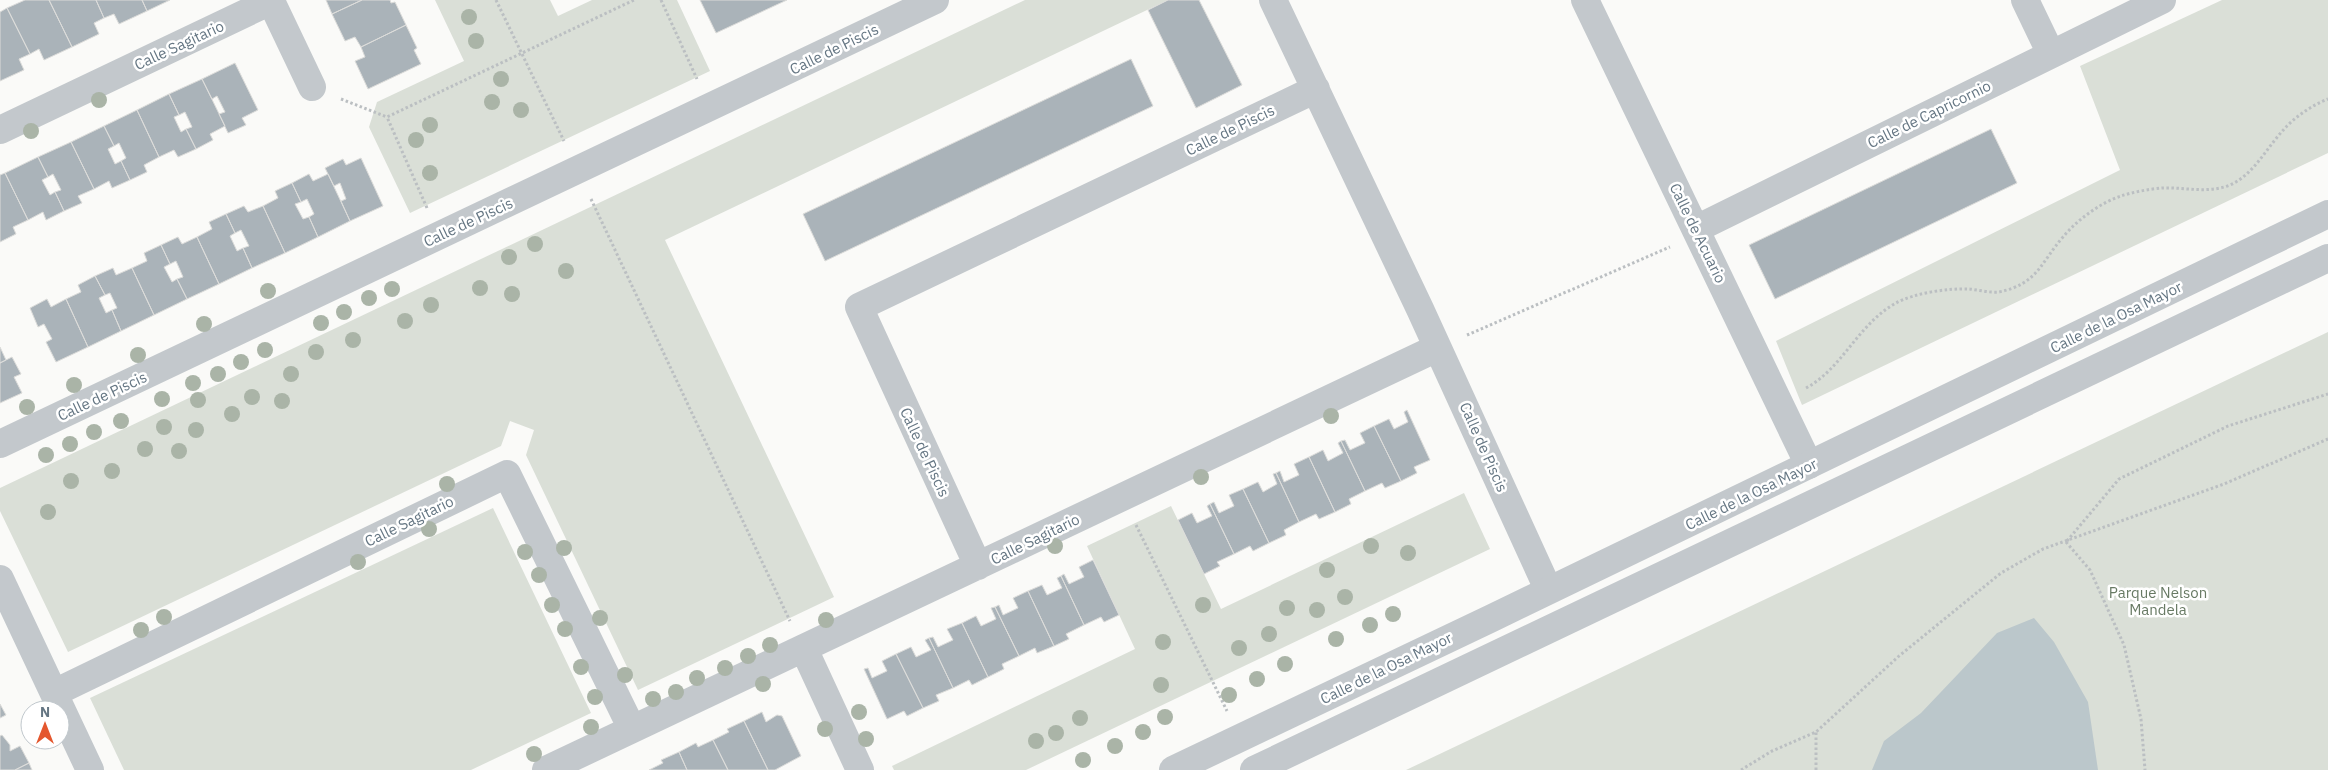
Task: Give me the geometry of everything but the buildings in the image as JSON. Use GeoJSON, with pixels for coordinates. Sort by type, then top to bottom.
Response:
{"type":"FeatureCollection","features":[{"type":"Feature","properties":{"kind":"street","name":"Calle de Piscis"},"geometry":{"type":"LineString","coordinates":[[0,444],[935,0]]}},
{"type":"Feature","properties":{"kind":"street","name":"Calle de Piscis"},"geometry":{"type":"LineString","coordinates":[[1273,0],[1459,392],[1548,589]]}},
{"type":"Feature","properties":{"kind":"street","name":"Calle de Acuario"},"geometry":{"type":"LineString","coordinates":[[1585,0],[1810,466]]}},
{"type":"Feature","properties":{"kind":"street"},"geometry":{"type":"LineString","coordinates":[[2025,0],[2051,54]]}},
{"type":"Feature","properties":{"kind":"street","name":"Calle de Capricornio"},"geometry":{"type":"LineString","coordinates":[[1697,232],[2162,0]]}},
{"type":"Feature","properties":{"kind":"street","name":"Calle Sagitario"},"geometry":{"type":"LineString","coordinates":[[0,130],[272,1],[312,87]]}},
{"type":"Feature","properties":{"kind":"street","name":"Calle de Piscis"},"geometry":{"type":"LineString","coordinates":[[978,566],[859,307],[1316,89]]}},
{"type":"Feature","properties":{"kind":"street","name":"Calle de la Osa Mayor"},"geometry":{"type":"LineString","coordinates":[[1173,770],[1548,589],[1810,466],[2328,214]]}},
{"type":"Feature","properties":{"kind":"street"},"geometry":{"type":"LineString","coordinates":[[1254,770],[2328,258]]}},
{"type":"Feature","properties":{"kind":"street","name":"Calle Sagitario"},"geometry":{"type":"LineString","coordinates":[[546,770],[1437,348]]}},
{"type":"Feature","properties":{"kind":"street","name":"Calle Sagitario"},"geometry":{"type":"LineString","coordinates":[[54,693],[507,474],[632,729]]}},
{"type":"Feature","properties":{"kind":"street"},"geometry":{"type":"LineString","coordinates":[[0,579],[90,770]]}},
{"type":"Feature","properties":{"kind":"street"},"geometry":{"type":"LineString","coordinates":[[804,649],[860,770]]}},
{"type":"Feature","properties":{"kind":"path"},"geometry":{"type":"LineString","coordinates":[[496,0],[804,649]]}},
{"type":"Feature","properties":{"kind":"path"},"geometry":{"type":"LineString","coordinates":[[387,117],[634,0]]}},
{"type":"Feature","properties":{"kind":"path"},"geometry":{"type":"LineString","coordinates":[[661,0],[710,108]]}},
{"type":"Feature","properties":{"kind":"path"},"geometry":{"type":"LineString","coordinates":[[312,87],[387,117],[440,236]]}},
{"type":"Feature","properties":{"kind":"path"},"geometry":{"type":"LineString","coordinates":[[1780,402],[1820,381],[1865,328],[1896,303],[1932,292],[1967,289],[1998,292],[2024,283],[2042,267],[2063,237],[2090,212],[2121,196],[2161,188],[2210,190],[2230,185],[2247,174],[2288,125],[2312,106],[2328,99]]}},
{"type":"Feature","properties":{"kind":"path"},"geometry":{"type":"LineString","coordinates":[[1437,348],[1697,232]]}},
{"type":"Feature","properties":{"kind":"path"},"geometry":{"type":"LineString","coordinates":[[2066,542],[2119,479],[2228,426],[2328,394]]}},
{"type":"Feature","properties":{"kind":"path"},"geometry":{"type":"LineString","coordinates":[[1741,770],[1772,751],[1816,732],[1899,656],[2001,573],[2043,549],[2224,484],[2328,439]]}},
{"type":"Feature","properties":{"kind":"path"},"geometry":{"type":"LineString","coordinates":[[1122,497],[1240,738]]}},
{"type":"Feature","properties":{"kind":"path"},"geometry":{"type":"LineString","coordinates":[[2066,542],[2090,570],[2124,645],[2141,719],[2145,770]]}},
{"type":"Feature","properties":{"kind":"path"},"geometry":{"type":"LineString","coordinates":[[1816,732],[1816,770]]}},
{"type":"Feature","properties":{"kind":"green space"},"geometry":{"type":"Polygon","coordinates":[[[435,0],[550,0],[558,16],[592,0],[677,0],[710,71],[410,213],[369,127],[377,102],[464,61],[435,0]]]}},
{"type":"Feature","properties":{"kind":"green space"},"geometry":{"type":"Polygon","coordinates":[[[1025,0],[1168,0],[665,240],[834,597],[638,690],[526,455],[534,430],[510,421],[501,446],[68,652],[0,511],[0,488],[1025,0]]]}},
{"type":"Feature","properties":{"kind":"green space"},"geometry":{"type":"Polygon","coordinates":[[[2222,0],[2328,0],[2328,153],[1802,405],[1776,341],[2120,170],[2080,66],[2222,0]]]}},
{"type":"Feature","properties":{"kind":"green space","name":"Parque Nelson Mandela"},"geometry":{"type":"Polygon","coordinates":[[[2328,332],[2328,770],[1406,770],[2328,332]]]}},
{"type":"Feature","properties":{"kind":"green space"},"geometry":{"type":"Polygon","coordinates":[[[1464,493],[1490,549],[1026,770],[894,770],[892,766],[1135,649],[1087,546],[1171,506],[1221,609],[1464,493]]]}},
{"type":"Feature","properties":{"kind":"green space"},"geometry":{"type":"Polygon","coordinates":[[[493,508],[591,713],[471,770],[124,770],[90,698],[493,508]]]}},
{"type":"Feature","properties":{"kind":"shaded area"},"geometry":{"type":"Polygon","coordinates":[[[2034,618],[2054,642],[2088,702],[2098,770],[1872,770],[1884,741],[1921,713],[1997,633],[2034,618]]]}}]}
